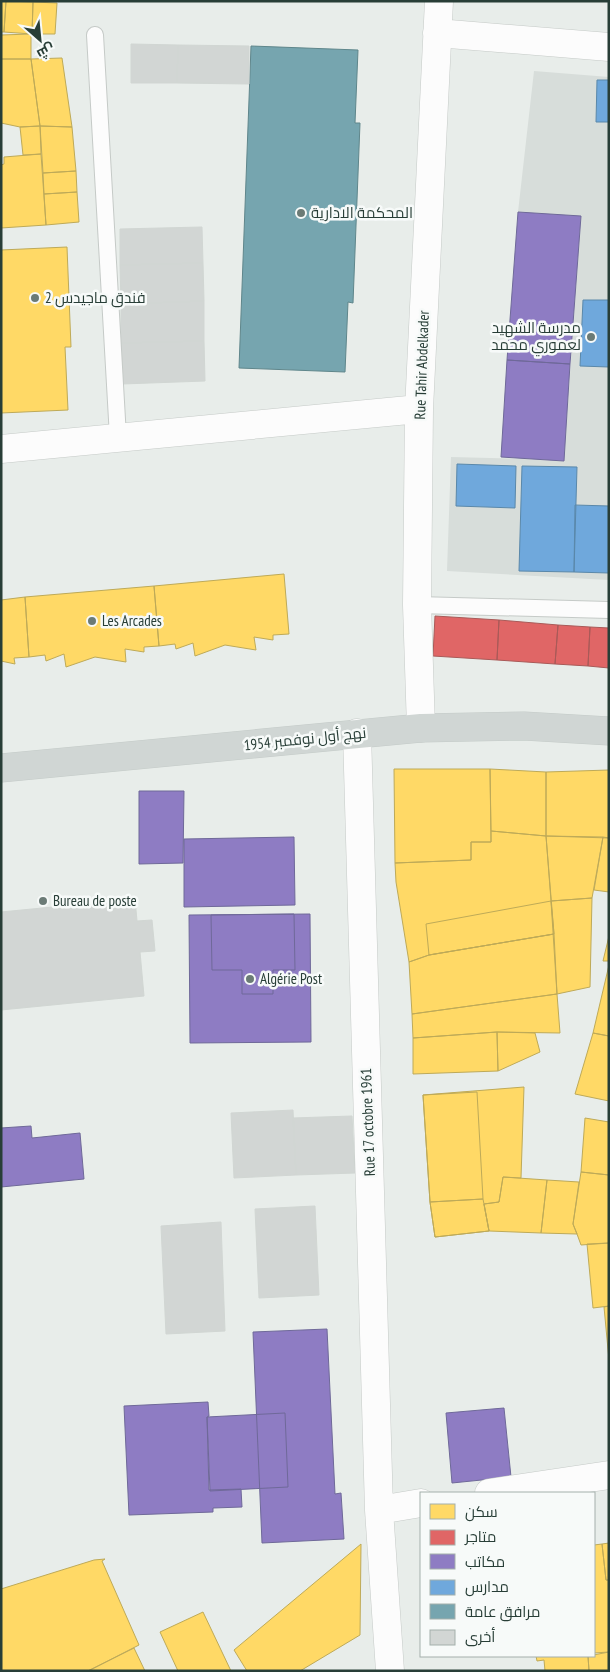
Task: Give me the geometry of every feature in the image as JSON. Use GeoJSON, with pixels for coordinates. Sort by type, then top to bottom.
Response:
{"type":"FeatureCollection","features":[{"type":"Feature","properties":{"kind":"main road","name":"نهج أول نوفمبر 1954"},"geometry":{"type":"LineString","coordinates":[[1,768],[421,728],[524,726],[609,732]]}},
{"type":"Feature","properties":{"kind":"street","name":"Rue Tahir Abdelkader"},"geometry":{"type":"LineString","coordinates":[[421,728],[418,605],[419,409],[439,1]]}},
{"type":"Feature","properties":{"kind":"street"},"geometry":{"type":"LineString","coordinates":[[437,33],[609,47]]}},
{"type":"Feature","properties":{"kind":"street"},"geometry":{"type":"LineString","coordinates":[[1,449],[419,409]]}},
{"type":"Feature","properties":{"kind":"street","name":"Rue 17 octobre 1961"},"geometry":{"type":"LineString","coordinates":[[358,733],[379,1510],[390,1671]]}},
{"type":"Feature","properties":{"kind":"street"},"geometry":{"type":"LineString","coordinates":[[496,1492],[609,1475]]}},
{"type":"Feature","properties":{"kind":"street"},"geometry":{"type":"LineString","coordinates":[[379,1510],[420,1504]]}},
{"type":"Feature","properties":{"kind":"lane"},"geometry":{"type":"LineString","coordinates":[[95,35],[118,437]]}},
{"type":"Feature","properties":{"kind":"lane"},"geometry":{"type":"LineString","coordinates":[[418,605],[609,610]]}},
{"type":"Feature","properties":{"kind":"shaded area","name":"مدرسة الشهيد لعموري محمد"},"geometry":{"type":"Polygon","coordinates":[[[534,71],[609,77],[609,580],[447,571],[451,457],[564,460],[581,217],[518,212],[534,71]]]}},
{"type":"Feature","properties":{"kind":"building: سكن"},"geometry":{"type":"Polygon","coordinates":[[[1,1],[6,1],[4,32],[1,32],[1,1]]]}},
{"type":"Feature","properties":{"kind":"building: سكن"},"geometry":{"type":"Polygon","coordinates":[[[6,1],[33,2],[32,34],[4,32],[6,1]]]}},
{"type":"Feature","properties":{"kind":"building: سكن"},"geometry":{"type":"Polygon","coordinates":[[[33,2],[57,3],[55,34],[32,34],[33,2]]]}},
{"type":"Feature","properties":{"kind":"building: سكن"},"geometry":{"type":"Polygon","coordinates":[[[31,34],[31,59],[1,59],[1,35],[31,34]]]}},
{"type":"Feature","properties":{"kind":"building: سكن"},"geometry":{"type":"Polygon","coordinates":[[[62,58],[72,127],[40,126],[31,59],[62,58]]]}},
{"type":"Feature","properties":{"kind":"building: سكن"},"geometry":{"type":"Polygon","coordinates":[[[1,59],[31,59],[40,126],[20,127],[1,123],[1,59]]]}},
{"type":"Feature","properties":{"kind":"building: سكن"},"geometry":{"type":"Polygon","coordinates":[[[40,126],[41,154],[23,155],[20,127],[40,126]]]}},
{"type":"Feature","properties":{"kind":"building: سكن"},"geometry":{"type":"Polygon","coordinates":[[[40,126],[72,127],[76,171],[43,173],[40,126]]]}},
{"type":"Feature","properties":{"kind":"building: سكن"},"geometry":{"type":"Polygon","coordinates":[[[41,154],[46,225],[1,228],[1,165],[4,164],[4,157],[41,154]]]}},
{"type":"Feature","properties":{"kind":"building: سكن"},"geometry":{"type":"Polygon","coordinates":[[[76,171],[77,192],[44,194],[43,173],[76,171]]]}},
{"type":"Feature","properties":{"kind":"building: سكن"},"geometry":{"type":"Polygon","coordinates":[[[77,192],[79,222],[46,225],[44,194],[77,192]]]}},
{"type":"Feature","properties":{"kind":"building: سكن","name":"فندق ماجيدس 2"},"geometry":{"type":"Polygon","coordinates":[[[67,247],[71,347],[65,347],[68,410],[1,413],[1,250],[67,247]]]}},
{"type":"Feature","properties":{"kind":"building: سكن","name":"Les Arcades"},"geometry":{"type":"Polygon","coordinates":[[[284,574],[289,634],[273,635],[273,640],[254,637],[256,650],[225,645],[195,656],[193,643],[176,649],[175,644],[159,646],[154,586],[284,574]]]}},
{"type":"Feature","properties":{"kind":"building: سكن","name":"Les Arcades"},"geometry":{"type":"Polygon","coordinates":[[[154,586],[159,646],[144,647],[144,652],[125,649],[126,662],[95,657],[66,667],[64,654],[46,661],[45,655],[29,657],[25,597],[154,586]]]}},
{"type":"Feature","properties":{"kind":"building: سكن"},"geometry":{"type":"Polygon","coordinates":[[[25,597],[29,657],[14,658],[15,664],[1,661],[1,600],[25,597]]]}},
{"type":"Feature","properties":{"kind":"building: سكن"},"geometry":{"type":"Polygon","coordinates":[[[394,769],[490,769],[491,842],[471,842],[471,860],[395,863],[394,769]]]}},
{"type":"Feature","properties":{"kind":"building: سكن"},"geometry":{"type":"Polygon","coordinates":[[[490,769],[546,772],[546,836],[491,831],[490,769]]]}},
{"type":"Feature","properties":{"kind":"building: سكن"},"geometry":{"type":"Polygon","coordinates":[[[609,770],[609,838],[546,836],[546,772],[609,770]]]}},
{"type":"Feature","properties":{"kind":"building: سكن"},"geometry":{"type":"Polygon","coordinates":[[[491,831],[546,836],[554,934],[429,955],[409,962],[396,882],[395,863],[471,860],[471,842],[491,842],[491,831]]]}},
{"type":"Feature","properties":{"kind":"building: سكن"},"geometry":{"type":"Polygon","coordinates":[[[546,836],[603,837],[592,898],[551,901],[546,836]]]}},
{"type":"Feature","properties":{"kind":"building: سكن"},"geometry":{"type":"Polygon","coordinates":[[[603,837],[609,838],[609,892],[594,890],[603,837]]]}},
{"type":"Feature","properties":{"kind":"building: سكن"},"geometry":{"type":"Polygon","coordinates":[[[592,898],[590,987],[557,994],[551,901],[592,898]]]}},
{"type":"Feature","properties":{"kind":"building: سكن"},"geometry":{"type":"Polygon","coordinates":[[[551,901],[554,934],[429,955],[426,924],[551,901]]]}},
{"type":"Feature","properties":{"kind":"building: سكن"},"geometry":{"type":"Polygon","coordinates":[[[554,934],[557,994],[412,1014],[409,962],[429,955],[554,934]]]}},
{"type":"Feature","properties":{"kind":"building: سكن"},"geometry":{"type":"Polygon","coordinates":[[[609,936],[609,961],[603,961],[609,936]]]}},
{"type":"Feature","properties":{"kind":"building: سكن"},"geometry":{"type":"Polygon","coordinates":[[[609,965],[609,1036],[593,1033],[609,965]]]}},
{"type":"Feature","properties":{"kind":"building: سكن"},"geometry":{"type":"Polygon","coordinates":[[[557,994],[560,1033],[497,1032],[413,1038],[412,1014],[557,994]]]}},
{"type":"Feature","properties":{"kind":"building: سكن"},"geometry":{"type":"Polygon","coordinates":[[[497,1032],[498,1071],[413,1074],[413,1038],[497,1032]]]}},
{"type":"Feature","properties":{"kind":"building: سكن"},"geometry":{"type":"Polygon","coordinates":[[[497,1032],[535,1033],[540,1052],[498,1071],[497,1032]]]}},
{"type":"Feature","properties":{"kind":"building: سكن"},"geometry":{"type":"Polygon","coordinates":[[[593,1033],[609,1036],[609,1101],[575,1094],[593,1033]]]}},
{"type":"Feature","properties":{"kind":"building: سكن"},"geometry":{"type":"Polygon","coordinates":[[[524,1087],[521,1178],[503,1177],[499,1202],[484,1204],[489,1231],[435,1237],[430,1202],[423,1095],[524,1087]]]}},
{"type":"Feature","properties":{"kind":"building: سكن"},"geometry":{"type":"Polygon","coordinates":[[[477,1092],[483,1199],[430,1202],[423,1095],[477,1092]]]}},
{"type":"Feature","properties":{"kind":"building: سكن"},"geometry":{"type":"Polygon","coordinates":[[[585,1118],[609,1122],[609,1175],[581,1172],[585,1118]]]}},
{"type":"Feature","properties":{"kind":"building: سكن"},"geometry":{"type":"Polygon","coordinates":[[[581,1172],[609,1175],[609,1243],[581,1245],[573,1224],[581,1172]]]}},
{"type":"Feature","properties":{"kind":"building: سكن"},"geometry":{"type":"Polygon","coordinates":[[[503,1177],[547,1180],[541,1233],[489,1231],[484,1204],[499,1202],[503,1177]]]}},
{"type":"Feature","properties":{"kind":"building: سكن"},"geometry":{"type":"Polygon","coordinates":[[[547,1180],[579,1182],[573,1224],[577,1234],[541,1233],[547,1180]]]}},
{"type":"Feature","properties":{"kind":"building: سكن"},"geometry":{"type":"Polygon","coordinates":[[[483,1199],[489,1231],[435,1237],[430,1202],[483,1199]]]}},
{"type":"Feature","properties":{"kind":"building: سكن"},"geometry":{"type":"Polygon","coordinates":[[[609,1243],[609,1306],[593,1308],[587,1244],[609,1243]]]}},
{"type":"Feature","properties":{"kind":"building: سكن"},"geometry":{"type":"Polygon","coordinates":[[[609,1306],[609,1360],[604,1307],[609,1306]]]}},
{"type":"Feature","properties":{"kind":"building: سكن"},"geometry":{"type":"Polygon","coordinates":[[[609,1543],[609,1580],[606,1580],[602,1544],[609,1543]]]}},
{"type":"Feature","properties":{"kind":"building: سكن"},"geometry":{"type":"Polygon","coordinates":[[[361,1544],[360,1635],[300,1671],[247,1671],[234,1650],[361,1544]]]}},
{"type":"Feature","properties":{"kind":"building: سكن"},"geometry":{"type":"Polygon","coordinates":[[[602,1544],[606,1580],[609,1580],[609,1652],[595,1653],[595,1545],[602,1544]]]}},
{"type":"Feature","properties":{"kind":"building: سكن"},"geometry":{"type":"Polygon","coordinates":[[[105,1559],[102,1561],[139,1645],[88,1671],[1,1671],[1,1589],[94,1560],[105,1559]]]}},
{"type":"Feature","properties":{"kind":"building: سكن"},"geometry":{"type":"Polygon","coordinates":[[[203,1612],[231,1671],[178,1671],[160,1632],[203,1612]]]}},
{"type":"Feature","properties":{"kind":"building: سكن"},"geometry":{"type":"Polygon","coordinates":[[[134,1648],[145,1671],[88,1671],[134,1648]]]}},
{"type":"Feature","properties":{"kind":"building: سكن"},"geometry":{"type":"Polygon","coordinates":[[[609,1652],[609,1671],[589,1671],[588,1657],[595,1657],[595,1655],[609,1652]]]}},
{"type":"Feature","properties":{"kind":"building: سكن"},"geometry":{"type":"Polygon","coordinates":[[[536,1657],[588,1657],[589,1671],[545,1671],[544,1660],[537,1661],[536,1657]]]}},
{"type":"Feature","properties":{"kind":"building: متاجر"},"geometry":{"type":"Polygon","coordinates":[[[435,616],[499,620],[497,660],[433,656],[435,616]]]}},
{"type":"Feature","properties":{"kind":"building: متاجر"},"geometry":{"type":"Polygon","coordinates":[[[499,620],[558,625],[555,664],[497,660],[499,620]]]}},
{"type":"Feature","properties":{"kind":"building: متاجر"},"geometry":{"type":"Polygon","coordinates":[[[558,625],[590,627],[588,666],[555,664],[558,625]]]}},
{"type":"Feature","properties":{"kind":"building: متاجر"},"geometry":{"type":"Polygon","coordinates":[[[590,627],[609,628],[609,668],[588,666],[590,627]]]}},
{"type":"Feature","properties":{"kind":"building: مكاتب"},"geometry":{"type":"Polygon","coordinates":[[[518,212],[581,216],[570,364],[507,360],[518,212]]]}},
{"type":"Feature","properties":{"kind":"building: مكاتب"},"geometry":{"type":"Polygon","coordinates":[[[507,360],[570,364],[564,461],[501,457],[507,360]]]}},
{"type":"Feature","properties":{"kind":"building: مكاتب"},"geometry":{"type":"Polygon","coordinates":[[[139,791],[184,791],[183,863],[139,864],[139,791]]]}},
{"type":"Feature","properties":{"kind":"building: مكاتب"},"geometry":{"type":"Polygon","coordinates":[[[294,837],[295,905],[184,907],[184,839],[294,837]]]}},
{"type":"Feature","properties":{"kind":"building: مكاتب"},"geometry":{"type":"Polygon","coordinates":[[[294,914],[295,970],[273,970],[273,994],[242,994],[242,970],[212,970],[211,915],[294,914]]]}},
{"type":"Feature","properties":{"kind":"building: مكاتب","name":"Algérie Post"},"geometry":{"type":"Polygon","coordinates":[[[310,914],[311,1042],[190,1043],[189,915],[310,914]]]}},
{"type":"Feature","properties":{"kind":"building: مكاتب"},"geometry":{"type":"Polygon","coordinates":[[[31,1126],[32,1138],[80,1133],[84,1179],[1,1187],[1,1128],[31,1126]]]}},
{"type":"Feature","properties":{"kind":"building: مكاتب"},"geometry":{"type":"Polygon","coordinates":[[[327,1329],[335,1494],[341,1493],[344,1539],[262,1543],[253,1332],[327,1329]]]}},
{"type":"Feature","properties":{"kind":"building: مكاتب"},"geometry":{"type":"Polygon","coordinates":[[[208,1402],[209,1490],[241,1489],[242,1507],[213,1508],[213,1512],[129,1515],[124,1406],[208,1402]]]}},
{"type":"Feature","properties":{"kind":"building: مكاتب"},"geometry":{"type":"Polygon","coordinates":[[[504,1408],[511,1477],[452,1483],[446,1413],[504,1408]]]}},
{"type":"Feature","properties":{"kind":"building: مكاتب"},"geometry":{"type":"Polygon","coordinates":[[[285,1413],[288,1487],[210,1491],[207,1417],[285,1413]]]}},
{"type":"Feature","properties":{"kind":"building: مدارس"},"geometry":{"type":"Polygon","coordinates":[[[597,80],[609,80],[609,122],[596,122],[597,80]]]}},
{"type":"Feature","properties":{"kind":"building: مدارس"},"geometry":{"type":"Polygon","coordinates":[[[583,300],[609,300],[609,367],[580,366],[583,300]]]}},
{"type":"Feature","properties":{"kind":"building: مدارس"},"geometry":{"type":"Polygon","coordinates":[[[457,464],[516,466],[515,508],[456,506],[457,464]]]}},
{"type":"Feature","properties":{"kind":"building: مدارس"},"geometry":{"type":"Polygon","coordinates":[[[522,466],[577,467],[574,572],[519,571],[522,466]]]}},
{"type":"Feature","properties":{"kind":"building: مدارس"},"geometry":{"type":"Polygon","coordinates":[[[575,505],[609,506],[609,573],[574,572],[575,505]]]}},
{"type":"Feature","properties":{"kind":"building: مرافق عامة","name":"المحكمة الادارية"},"geometry":{"type":"Polygon","coordinates":[[[251,46],[358,50],[355,123],[360,123],[353,303],[348,302],[345,372],[239,368],[251,46]]]}},
{"type":"Feature","properties":{"kind":"building: أخرى"},"geometry":{"type":"Polygon","coordinates":[[[131,44],[178,45],[177,83],[131,83],[131,44]]]}},
{"type":"Feature","properties":{"kind":"building: أخرى"},"geometry":{"type":"Polygon","coordinates":[[[178,45],[249,46],[249,84],[177,83],[178,45]]]}},
{"type":"Feature","properties":{"kind":"building: أخرى"},"geometry":{"type":"Polygon","coordinates":[[[202,227],[203,263],[120,265],[120,229],[202,227]]]}},
{"type":"Feature","properties":{"kind":"building: أخرى"},"geometry":{"type":"Polygon","coordinates":[[[203,263],[204,301],[121,304],[120,265],[203,263]]]}},
{"type":"Feature","properties":{"kind":"building: أخرى"},"geometry":{"type":"Polygon","coordinates":[[[204,301],[204,341],[121,343],[121,304],[204,301]]]}},
{"type":"Feature","properties":{"kind":"building: أخرى"},"geometry":{"type":"Polygon","coordinates":[[[204,341],[205,381],[122,384],[121,343],[204,341]]]}},
{"type":"Feature","properties":{"kind":"building: أخرى"},"geometry":{"type":"Polygon","coordinates":[[[135,899],[137,921],[152,920],[155,951],[140,952],[144,996],[1,1010],[1,912],[135,899]]]}},
{"type":"Feature","properties":{"kind":"building: أخرى"},"geometry":{"type":"Polygon","coordinates":[[[293,1110],[296,1175],[234,1178],[231,1113],[293,1110]]]}},
{"type":"Feature","properties":{"kind":"building: أخرى"},"geometry":{"type":"Polygon","coordinates":[[[352,1116],[355,1173],[296,1175],[293,1118],[352,1116]]]}},
{"type":"Feature","properties":{"kind":"building: أخرى"},"geometry":{"type":"Polygon","coordinates":[[[315,1206],[319,1295],[259,1298],[255,1209],[315,1206]]]}},
{"type":"Feature","properties":{"kind":"building: أخرى"},"geometry":{"type":"Polygon","coordinates":[[[221,1222],[225,1331],[166,1334],[161,1226],[221,1222]]]}},
{"type":"Feature","properties":{"kind":"place","name":"المحكمة الادارية"},"geometry":{"type":"Point","coordinates":[301,213]}},
{"type":"Feature","properties":{"kind":"place","name":"فندق ماجيدس 2"},"geometry":{"type":"Point","coordinates":[35,298]}},
{"type":"Feature","properties":{"kind":"place","name":"مدرسة الشهيد لعموري محمد"},"geometry":{"type":"Point","coordinates":[591,337]}},
{"type":"Feature","properties":{"kind":"place","name":"Les Arcades"},"geometry":{"type":"Point","coordinates":[92,621]}},
{"type":"Feature","properties":{"kind":"place","name":"Bureau de poste"},"geometry":{"type":"Point","coordinates":[43,901]}},
{"type":"Feature","properties":{"kind":"place","name":"Algérie Post"},"geometry":{"type":"Point","coordinates":[250,979]}}]}
